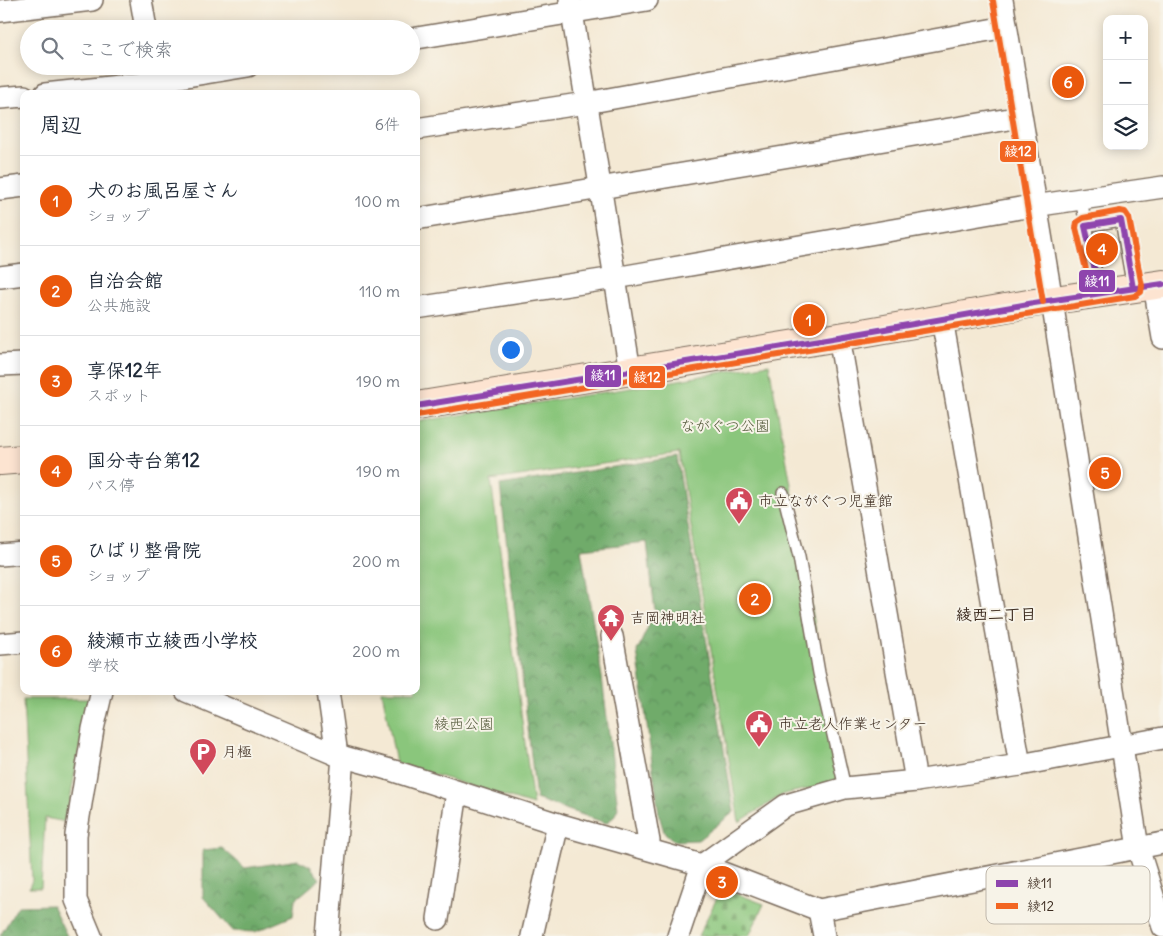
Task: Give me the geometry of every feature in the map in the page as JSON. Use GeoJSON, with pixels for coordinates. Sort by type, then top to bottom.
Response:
{"type":"FeatureCollection","features":[{"type":"Feature","properties":{"kind":"street"},"geometry":{"type":"LineString","coordinates":[[0,11],[92,0]]}},
{"type":"Feature","properties":{"kind":"street"},"geometry":{"type":"LineString","coordinates":[[141,0],[144,20]]}},
{"type":"Feature","properties":{"kind":"street"},"geometry":{"type":"LineString","coordinates":[[420,37],[571,6],[647,0]]}},
{"type":"Feature","properties":{"kind":"street"},"geometry":{"type":"LineString","coordinates":[[1002,0],[1052,301],[1138,848],[1144,866]]}},
{"type":"Feature","properties":{"kind":"street"},"geometry":{"type":"LineString","coordinates":[[571,6],[630,371]]}},
{"type":"Feature","properties":{"kind":"street"},"geometry":{"type":"LineString","coordinates":[[420,128],[586,103],[1006,27]]}},
{"type":"Feature","properties":{"kind":"street"},"geometry":{"type":"LineString","coordinates":[[79,90],[192,75]]}},
{"type":"Feature","properties":{"kind":"street"},"geometry":{"type":"LineString","coordinates":[[0,98],[20,96]]}},
{"type":"Feature","properties":{"kind":"street"},"geometry":{"type":"LineString","coordinates":[[420,218],[1021,117]]}},
{"type":"Feature","properties":{"kind":"street"},"geometry":{"type":"LineString","coordinates":[[0,189],[20,186]]}},
{"type":"Feature","properties":{"kind":"street"},"geometry":{"type":"LineString","coordinates":[[420,307],[615,278],[1163,186]]}},
{"type":"Feature","properties":{"kind":"street"},"geometry":{"type":"LineString","coordinates":[[0,277],[20,274]]}},
{"type":"Feature","properties":{"kind":"street"},"geometry":{"type":"LineString","coordinates":[[420,405],[1150,286],[1163,338]]}},
{"type":"Feature","properties":{"kind":"street"},"geometry":{"type":"LineString","coordinates":[[942,319],[1020,765]]}},
{"type":"Feature","properties":{"kind":"street"},"geometry":{"type":"LineString","coordinates":[[839,337],[916,781]]}},
{"type":"Feature","properties":{"kind":"street"},"geometry":{"type":"LineString","coordinates":[[0,366],[20,364]]}},
{"type":"Feature","properties":{"kind":"street"},"geometry":{"type":"LineString","coordinates":[[0,461],[20,459]]}},
{"type":"Feature","properties":{"kind":"street"},"geometry":{"type":"LineString","coordinates":[[0,555],[20,553]]}},
{"type":"Feature","properties":{"kind":"street"},"geometry":{"type":"LineString","coordinates":[[612,636],[649,841]]}},
{"type":"Feature","properties":{"kind":"street"},"geometry":{"type":"LineString","coordinates":[[0,644],[20,642]]}},
{"type":"Feature","properties":{"kind":"street"},"geometry":{"type":"LineString","coordinates":[[91,936],[76,900],[76,835],[93,728],[101,695]]}},
{"type":"Feature","properties":{"kind":"street"},"geometry":{"type":"LineString","coordinates":[[203,695],[224,700],[340,756],[394,771],[558,824],[702,865],[818,910],[986,877]]}},
{"type":"Feature","properties":{"kind":"street"},"geometry":{"type":"LineString","coordinates":[[328,936],[340,756],[329,695]]}},
{"type":"Feature","properties":{"kind":"street"},"geometry":{"type":"LineString","coordinates":[[678,936],[702,865],[786,805],[846,788],[916,781],[1020,765],[1163,738]]}},
{"type":"Feature","properties":{"kind":"street"},"geometry":{"type":"LineString","coordinates":[[438,919],[457,792]]}},
{"type":"Feature","properties":{"kind":"street"},"geometry":{"type":"LineString","coordinates":[[532,936],[558,824]]}},
{"type":"Feature","properties":{"kind":"street"},"geometry":{"type":"LineString","coordinates":[[1045,866],[1163,843]]}},
{"type":"Feature","properties":{"kind":"street"},"geometry":{"type":"LineString","coordinates":[[1150,886],[1163,927]]}},
{"type":"Feature","properties":{"kind":"street"},"geometry":{"type":"LineString","coordinates":[[818,910],[824,936]]}},
{"type":"Feature","properties":{"kind":"lane"},"geometry":{"type":"LineString","coordinates":[[1081,200],[1100,293]]}},
{"type":"Feature","properties":{"kind":"lane"},"geometry":{"type":"LineString","coordinates":[[1086,226],[1121,220],[1150,286]]}},
{"type":"Feature","properties":{"kind":"lane"},"geometry":{"type":"LineString","coordinates":[[784,493],[800,557],[819,673],[846,788]]}},
{"type":"Feature","properties":{"kind":"green space","name":"綾西公園"},"geometry":{"type":"Polygon","coordinates":[[[769,364],[804,556],[839,782],[784,794],[739,822],[679,453],[491,480],[533,805],[396,763],[383,695],[420,695],[420,421],[769,364]]]}},
{"type":"Feature","properties":{"kind":"green space","name":"吉岡神明社"},"geometry":{"type":"Polygon","coordinates":[[[677,457],[734,812],[698,840],[674,841],[664,832],[659,815],[637,651],[655,612],[647,542],[581,549],[602,677],[618,808],[614,817],[606,823],[536,799],[500,485],[677,457]]]}},
{"type":"Feature","properties":{"kind":"green space"},"geometry":{"type":"Polygon","coordinates":[[[23,699],[92,699],[85,718],[66,822],[45,818],[41,888],[29,888],[32,880],[23,699]]]}},
{"type":"Feature","properties":{"kind":"green space"},"geometry":{"type":"Polygon","coordinates":[[[222,848],[245,868],[298,860],[310,866],[320,879],[295,900],[293,916],[255,932],[233,931],[203,897],[203,850],[222,848]]]}},
{"type":"Feature","properties":{"kind":"green space"},"geometry":{"type":"Polygon","coordinates":[[[722,888],[764,904],[749,936],[698,936],[722,888]]]}},
{"type":"Feature","properties":{"kind":"green space"},"geometry":{"type":"Polygon","coordinates":[[[52,905],[67,936],[0,936],[18,906],[52,905]]]}},
{"type":"Feature","properties":{"kind":"transit line","name":"綾12"},"geometry":{"type":"LineString","coordinates":[[993,1],[1043,302]]}},
{"type":"Feature","properties":{"kind":"transit line","name":"綾12"},"geometry":{"type":"LineString","coordinates":[[420,415],[1135,296],[1141,292],[1142,286],[1129,218],[1125,212],[1120,211],[1083,218],[1077,222],[1076,228],[1090,286]]}},
{"type":"Feature","properties":{"kind":"transit line","name":"綾11"},"geometry":{"type":"LineString","coordinates":[[1100,293],[1085,226],[1121,220],[1133,288]]}},
{"type":"Feature","properties":{"kind":"transit line","name":"綾11"},"geometry":{"type":"LineString","coordinates":[[420,405],[1034,303],[1163,284]]}},
{"type":"Feature","properties":{"kind":"place","name":"綾瀬市立綾西小学校"},"geometry":{"type":"Point","coordinates":[1068,82]}},
{"type":"Feature","properties":{"kind":"place","name":"国分寺台第12"},"geometry":{"type":"Point","coordinates":[1102,249]}},
{"type":"Feature","properties":{"kind":"place","name":"犬のお風呂屋さん"},"geometry":{"type":"Point","coordinates":[809,320]}},
{"type":"Feature","properties":{"kind":"place","name":"ひばり整骨院"},"geometry":{"type":"Point","coordinates":[1105,473]}},
{"type":"Feature","properties":{"kind":"place","name":"市立ながぐつ児童館"},"geometry":{"type":"Point","coordinates":[739,525]}},
{"type":"Feature","properties":{"kind":"place","name":"自治会館"},"geometry":{"type":"Point","coordinates":[755,599]}},
{"type":"Feature","properties":{"kind":"place","name":"吉岡神明社"},"geometry":{"type":"Point","coordinates":[611,642]}},
{"type":"Feature","properties":{"kind":"place","name":"市立老人作業センター"},"geometry":{"type":"Point","coordinates":[759,748]}},
{"type":"Feature","properties":{"kind":"place","name":"月極"},"geometry":{"type":"Point","coordinates":[203,776]}},
{"type":"Feature","properties":{"kind":"place","name":"享保12年"},"geometry":{"type":"Point","coordinates":[722,882]}},
{"type":"Feature","properties":{"kind":"district","name":"綾西二丁目"},"geometry":{"type":"Point","coordinates":[996,614]}},
{"type":"Feature","properties":{"kind":"park label","name":"ながぐつ公園"},"geometry":{"type":"Point","coordinates":[725,426]}}]}
